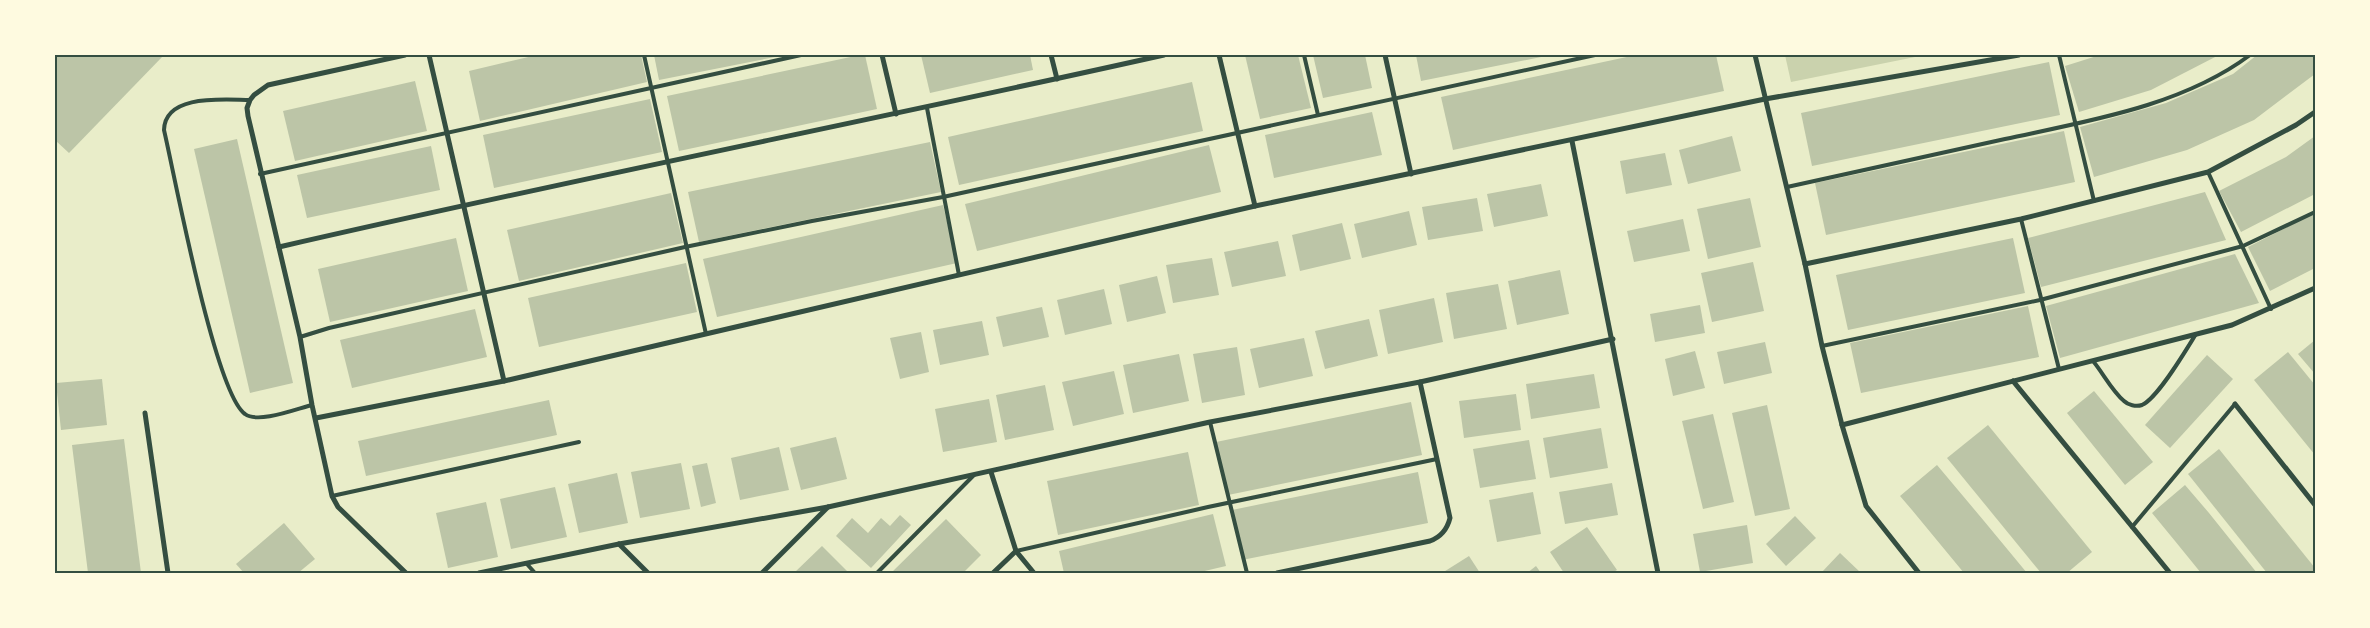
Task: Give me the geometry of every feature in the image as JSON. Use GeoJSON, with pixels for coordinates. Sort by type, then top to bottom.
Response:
{"type":"FeatureCollection","features":[{"type":"Feature","properties":{"kind":"street"},"geometry":{"type":"LineString","coordinates":[[405,55],[268,85],[254,95],[247,108],[260,174],[300,337],[312,405],[332,496],[338,507],[406,573]]}},
{"type":"Feature","properties":{"kind":"street"},"geometry":{"type":"LineString","coordinates":[[429,55],[504,381]]}},
{"type":"Feature","properties":{"kind":"street"},"geometry":{"type":"LineString","coordinates":[[882,55],[896,114]]}},
{"type":"Feature","properties":{"kind":"street"},"geometry":{"type":"LineString","coordinates":[[1051,55],[1057,79]]}},
{"type":"Feature","properties":{"kind":"street"},"geometry":{"type":"LineString","coordinates":[[279,247],[463,205],[927,108],[1164,55]]}},
{"type":"Feature","properties":{"kind":"street"},"geometry":{"type":"LineString","coordinates":[[1219,55],[1255,206]]}},
{"type":"Feature","properties":{"kind":"street"},"geometry":{"type":"LineString","coordinates":[[1385,55],[1411,174]]}},
{"type":"Feature","properties":{"kind":"street"},"geometry":{"type":"LineString","coordinates":[[1755,55],[1805,264],[1822,346],[1842,425],[1866,506],[1919,573]]}},
{"type":"Feature","properties":{"kind":"street"},"geometry":{"type":"LineString","coordinates":[[316,418],[504,381],[1255,206],[1765,99],[2019,55]]}},
{"type":"Feature","properties":{"kind":"street"},"geometry":{"type":"LineString","coordinates":[[1805,264],[2020,219],[2208,172],[2296,125],[2315,112]]}},
{"type":"Feature","properties":{"kind":"street"},"geometry":{"type":"LineString","coordinates":[[1572,140],[1658,573]]}},
{"type":"Feature","properties":{"kind":"street"},"geometry":{"type":"LineString","coordinates":[[1842,425],[2232,325],[2315,288]]}},
{"type":"Feature","properties":{"kind":"street"},"geometry":{"type":"LineString","coordinates":[[479,573],[620,544],[828,507],[1210,422],[1420,382],[1613,339]]}},
{"type":"Feature","properties":{"kind":"street"},"geometry":{"type":"LineString","coordinates":[[2013,381],[2170,573]]}},
{"type":"Feature","properties":{"kind":"street"},"geometry":{"type":"LineString","coordinates":[[1277,573],[1298,571],[1438,538],[1445,531],[1450,518],[1420,382]]}},
{"type":"Feature","properties":{"kind":"street"},"geometry":{"type":"LineString","coordinates":[[2235,404],[2315,504]]}},
{"type":"Feature","properties":{"kind":"street"},"geometry":{"type":"LineString","coordinates":[[145,413],[168,573]]}},
{"type":"Feature","properties":{"kind":"street"},"geometry":{"type":"LineString","coordinates":[[991,472],[1016,551],[1034,573]]}},
{"type":"Feature","properties":{"kind":"street"},"geometry":{"type":"LineString","coordinates":[[762,573],[828,507]]}},
{"type":"Feature","properties":{"kind":"street"},"geometry":{"type":"LineString","coordinates":[[620,544],[648,573]]}},
{"type":"Feature","properties":{"kind":"street"},"geometry":{"type":"LineString","coordinates":[[994,573],[1016,551]]}},
{"type":"Feature","properties":{"kind":"lane"},"geometry":{"type":"LineString","coordinates":[[644,55],[669,162],[685,247],[706,334]]}},
{"type":"Feature","properties":{"kind":"lane"},"geometry":{"type":"LineString","coordinates":[[260,174],[801,55]]}},
{"type":"Feature","properties":{"kind":"lane"},"geometry":{"type":"LineString","coordinates":[[1304,55],[1318,115]]}},
{"type":"Feature","properties":{"kind":"lane"},"geometry":{"type":"LineString","coordinates":[[300,337],[329,328],[685,247],[812,220],[944,196],[1595,55]]}},
{"type":"Feature","properties":{"kind":"lane"},"geometry":{"type":"LineString","coordinates":[[2059,55],[2094,202]]}},
{"type":"Feature","properties":{"kind":"lane"},"geometry":{"type":"LineString","coordinates":[[1787,187],[2075,124],[2174,97],[2227,72],[2250,55]]}},
{"type":"Feature","properties":{"kind":"lane"},"geometry":{"type":"LineString","coordinates":[[250,100],[211,99],[182,105],[166,117],[164,130],[205,310],[225,381],[236,404],[244,414],[251,418],[261,418],[312,405]]}},
{"type":"Feature","properties":{"kind":"lane"},"geometry":{"type":"LineString","coordinates":[[927,108],[959,275]]}},
{"type":"Feature","properties":{"kind":"lane"},"geometry":{"type":"LineString","coordinates":[[2208,172],[2271,309]]}},
{"type":"Feature","properties":{"kind":"lane"},"geometry":{"type":"LineString","coordinates":[[1822,346],[2040,300],[2243,246],[2315,212]]}},
{"type":"Feature","properties":{"kind":"lane"},"geometry":{"type":"LineString","coordinates":[[2020,219],[2059,369]]}},
{"type":"Feature","properties":{"kind":"lane"},"geometry":{"type":"LineString","coordinates":[[2093,360],[2123,401],[2133,406],[2141,405],[2174,369],[2196,334]]}},
{"type":"Feature","properties":{"kind":"lane"},"geometry":{"type":"LineString","coordinates":[[2132,527],[2235,404]]}},
{"type":"Feature","properties":{"kind":"lane"},"geometry":{"type":"LineString","coordinates":[[1210,422],[1247,573]]}},
{"type":"Feature","properties":{"kind":"lane"},"geometry":{"type":"LineString","coordinates":[[332,496],[579,442]]}},
{"type":"Feature","properties":{"kind":"lane"},"geometry":{"type":"LineString","coordinates":[[1016,551],[1437,459]]}},
{"type":"Feature","properties":{"kind":"lane"},"geometry":{"type":"LineString","coordinates":[[877,573],[974,475]]}},
{"type":"Feature","properties":{"kind":"lane"},"geometry":{"type":"LineString","coordinates":[[526,563],[535,573]]}},
{"type":"Feature","properties":{"kind":"green space"},"geometry":{"type":"Polygon","coordinates":[[[1785,55],[1925,55],[1791,82],[1785,55]]]}},
{"type":"Feature","properties":{"kind":"building"},"geometry":{"type":"Polygon","coordinates":[[[55,55],[164,55],[69,153],[55,140],[55,55]]]}},
{"type":"Feature","properties":{"kind":"building"},"geometry":{"type":"Polygon","coordinates":[[[537,55],[641,55],[647,82],[480,121],[469,71],[537,55]]]}},
{"type":"Feature","properties":{"kind":"building"},"geometry":{"type":"Polygon","coordinates":[[[654,55],[780,55],[780,56],[659,80],[654,55]]]}},
{"type":"Feature","properties":{"kind":"building"},"geometry":{"type":"Polygon","coordinates":[[[865,55],[877,109],[679,151],[667,96],[865,55]]]}},
{"type":"Feature","properties":{"kind":"building"},"geometry":{"type":"Polygon","coordinates":[[[921,55],[1030,55],[1033,70],[930,93],[921,55]]]}},
{"type":"Feature","properties":{"kind":"building"},"geometry":{"type":"Polygon","coordinates":[[[1245,55],[1298,55],[1311,108],[1260,119],[1245,55]]]}},
{"type":"Feature","properties":{"kind":"building"},"geometry":{"type":"Polygon","coordinates":[[[1313,55],[1365,55],[1372,88],[1323,98],[1313,55]]]}},
{"type":"Feature","properties":{"kind":"building"},"geometry":{"type":"Polygon","coordinates":[[[1416,55],[1546,55],[1546,56],[1421,81],[1416,55]]]}},
{"type":"Feature","properties":{"kind":"building"},"geometry":{"type":"Polygon","coordinates":[[[1636,55],[1716,55],[1724,91],[1453,150],[1441,97],[1636,55]]]}},
{"type":"Feature","properties":{"kind":"building"},"geometry":{"type":"Polygon","coordinates":[[[2100,55],[2219,55],[2151,90],[2079,112],[2065,66],[2100,55]]]}},
{"type":"Feature","properties":{"kind":"building"},"geometry":{"type":"Polygon","coordinates":[[[2257,55],[2315,55],[2315,74],[2254,120],[2187,150],[2094,177],[2080,127],[2166,103],[2233,74],[2257,55]]]}},
{"type":"Feature","properties":{"kind":"building"},"geometry":{"type":"Polygon","coordinates":[[[2049,62],[2060,115],[1812,166],[1801,113],[2049,62]]]}},
{"type":"Feature","properties":{"kind":"building"},"geometry":{"type":"Polygon","coordinates":[[[415,81],[427,131],[295,161],[283,111],[415,81]]]}},
{"type":"Feature","properties":{"kind":"building"},"geometry":{"type":"Polygon","coordinates":[[[1192,82],[1203,131],[959,185],[948,137],[1192,82]]]}},
{"type":"Feature","properties":{"kind":"building"},"geometry":{"type":"Polygon","coordinates":[[[650,99],[662,152],[494,188],[483,135],[650,99]]]}},
{"type":"Feature","properties":{"kind":"building"},"geometry":{"type":"Polygon","coordinates":[[[1372,112],[1382,155],[1274,178],[1265,135],[1372,112]]]}},
{"type":"Feature","properties":{"kind":"building"},"geometry":{"type":"Polygon","coordinates":[[[2064,131],[2075,182],[1826,235],[1815,183],[2064,131]]]}},
{"type":"Feature","properties":{"kind":"building"},"geometry":{"type":"Polygon","coordinates":[[[1732,136],[1741,171],[1688,184],[1679,150],[1732,136]]]}},
{"type":"Feature","properties":{"kind":"building"},"geometry":{"type":"Polygon","coordinates":[[[2315,136],[2315,194],[2241,232],[2219,191],[2286,157],[2315,136]]]}},
{"type":"Feature","properties":{"kind":"building"},"geometry":{"type":"Polygon","coordinates":[[[237,139],[293,383],[250,393],[194,149],[237,139]]]}},
{"type":"Feature","properties":{"kind":"building"},"geometry":{"type":"Polygon","coordinates":[[[930,142],[941,192],[699,242],[688,192],[930,142]]]}},
{"type":"Feature","properties":{"kind":"building"},"geometry":{"type":"Polygon","coordinates":[[[1209,145],[1221,192],[977,251],[965,204],[1209,145]]]}},
{"type":"Feature","properties":{"kind":"building"},"geometry":{"type":"Polygon","coordinates":[[[431,146],[440,190],[307,218],[297,175],[431,146]]]}},
{"type":"Feature","properties":{"kind":"building"},"geometry":{"type":"Polygon","coordinates":[[[1665,153],[1672,185],[1626,194],[1620,161],[1665,153]]]}},
{"type":"Feature","properties":{"kind":"building"},"geometry":{"type":"Polygon","coordinates":[[[1541,184],[1548,216],[1494,227],[1487,194],[1541,184]]]}},
{"type":"Feature","properties":{"kind":"building"},"geometry":{"type":"Polygon","coordinates":[[[2205,192],[2226,240],[2041,287],[2028,238],[2205,192]]]}},
{"type":"Feature","properties":{"kind":"building"},"geometry":{"type":"Polygon","coordinates":[[[671,193],[683,243],[519,281],[507,230],[671,193]]]}},
{"type":"Feature","properties":{"kind":"building"},"geometry":{"type":"Polygon","coordinates":[[[1477,198],[1483,231],[1428,240],[1422,207],[1477,198]]]}},
{"type":"Feature","properties":{"kind":"building"},"geometry":{"type":"Polygon","coordinates":[[[1750,198],[1761,247],[1708,259],[1697,209],[1750,198]]]}},
{"type":"Feature","properties":{"kind":"building"},"geometry":{"type":"Polygon","coordinates":[[[943,205],[957,263],[717,317],[703,259],[943,205]]]}},
{"type":"Feature","properties":{"kind":"building"},"geometry":{"type":"Polygon","coordinates":[[[1409,211],[1417,245],[1362,258],[1354,224],[1409,211]]]}},
{"type":"Feature","properties":{"kind":"building"},"geometry":{"type":"Polygon","coordinates":[[[2315,213],[2315,268],[2270,291],[2248,247],[2315,213]]]}},
{"type":"Feature","properties":{"kind":"building"},"geometry":{"type":"Polygon","coordinates":[[[1683,219],[1690,251],[1634,262],[1627,231],[1683,219]]]}},
{"type":"Feature","properties":{"kind":"building"},"geometry":{"type":"Polygon","coordinates":[[[1342,223],[1351,259],[1300,271],[1292,235],[1342,223]]]}},
{"type":"Feature","properties":{"kind":"building"},"geometry":{"type":"Polygon","coordinates":[[[456,238],[468,291],[330,322],[318,269],[456,238]]]}},
{"type":"Feature","properties":{"kind":"building"},"geometry":{"type":"Polygon","coordinates":[[[2013,238],[2025,293],[1848,330],[1836,275],[2013,238]]]}},
{"type":"Feature","properties":{"kind":"building"},"geometry":{"type":"Polygon","coordinates":[[[1278,241],[1286,276],[1232,287],[1224,252],[1278,241]]]}},
{"type":"Feature","properties":{"kind":"building"},"geometry":{"type":"Polygon","coordinates":[[[2235,254],[2259,303],[2060,358],[2046,306],[2235,254]]]}},
{"type":"Feature","properties":{"kind":"building"},"geometry":{"type":"Polygon","coordinates":[[[1212,258],[1219,295],[1173,303],[1166,265],[1212,258]]]}},
{"type":"Feature","properties":{"kind":"building"},"geometry":{"type":"Polygon","coordinates":[[[1753,262],[1764,311],[1712,322],[1701,273],[1753,262]]]}},
{"type":"Feature","properties":{"kind":"building"},"geometry":{"type":"Polygon","coordinates":[[[686,263],[697,312],[539,347],[528,298],[686,263]]]}},
{"type":"Feature","properties":{"kind":"building"},"geometry":{"type":"Polygon","coordinates":[[[1560,270],[1569,314],[1517,325],[1508,281],[1560,270]]]}},
{"type":"Feature","properties":{"kind":"building"},"geometry":{"type":"Polygon","coordinates":[[[1157,276],[1166,313],[1127,322],[1119,285],[1157,276]]]}},
{"type":"Feature","properties":{"kind":"building"},"geometry":{"type":"Polygon","coordinates":[[[1498,284],[1507,329],[1454,339],[1446,293],[1498,284]]]}},
{"type":"Feature","properties":{"kind":"building"},"geometry":{"type":"Polygon","coordinates":[[[1104,289],[1112,324],[1065,335],[1057,300],[1104,289]]]}},
{"type":"Feature","properties":{"kind":"building"},"geometry":{"type":"Polygon","coordinates":[[[1434,298],[1443,342],[1388,354],[1379,310],[1434,298]]]}},
{"type":"Feature","properties":{"kind":"building"},"geometry":{"type":"Polygon","coordinates":[[[1700,305],[1705,333],[1655,342],[1650,314],[1700,305]]]}},
{"type":"Feature","properties":{"kind":"building"},"geometry":{"type":"Polygon","coordinates":[[[2028,306],[2039,357],[1861,393],[1850,343],[2028,306]]]}},
{"type":"Feature","properties":{"kind":"building"},"geometry":{"type":"Polygon","coordinates":[[[1042,307],[1049,337],[1003,347],[996,317],[1042,307]]]}},
{"type":"Feature","properties":{"kind":"building"},"geometry":{"type":"Polygon","coordinates":[[[475,309],[487,357],[352,388],[340,340],[475,309]]]}},
{"type":"Feature","properties":{"kind":"building"},"geometry":{"type":"Polygon","coordinates":[[[1369,319],[1378,356],[1325,369],[1315,331],[1369,319]]]}},
{"type":"Feature","properties":{"kind":"building"},"geometry":{"type":"Polygon","coordinates":[[[982,321],[989,355],[940,365],[933,330],[982,321]]]}},
{"type":"Feature","properties":{"kind":"building"},"geometry":{"type":"Polygon","coordinates":[[[921,332],[929,372],[900,379],[890,338],[921,332]]]}},
{"type":"Feature","properties":{"kind":"building"},"geometry":{"type":"Polygon","coordinates":[[[1304,338],[1313,376],[1259,388],[1250,349],[1304,338]]]}},
{"type":"Feature","properties":{"kind":"building"},"geometry":{"type":"Polygon","coordinates":[[[2315,340],[2315,374],[2298,354],[2315,340]]]}},
{"type":"Feature","properties":{"kind":"building"},"geometry":{"type":"Polygon","coordinates":[[[1765,342],[1772,373],[1724,384],[1717,352],[1765,342]]]}},
{"type":"Feature","properties":{"kind":"building"},"geometry":{"type":"Polygon","coordinates":[[[1237,347],[1245,395],[1202,403],[1193,354],[1237,347]]]}},
{"type":"Feature","properties":{"kind":"building"},"geometry":{"type":"Polygon","coordinates":[[[1695,351],[1705,388],[1673,396],[1665,359],[1695,351]]]}},
{"type":"Feature","properties":{"kind":"building"},"geometry":{"type":"Polygon","coordinates":[[[2288,352],[2315,385],[2315,455],[2254,380],[2288,352]]]}},
{"type":"Feature","properties":{"kind":"building"},"geometry":{"type":"Polygon","coordinates":[[[1179,354],[1189,401],[1133,413],[1123,365],[1179,354]]]}},
{"type":"Feature","properties":{"kind":"building"},"geometry":{"type":"Polygon","coordinates":[[[2207,355],[2233,379],[2170,448],[2145,425],[2207,355]]]}},
{"type":"Feature","properties":{"kind":"building"},"geometry":{"type":"Polygon","coordinates":[[[1114,371],[1124,414],[1073,426],[1062,382],[1114,371]]]}},
{"type":"Feature","properties":{"kind":"building"},"geometry":{"type":"Polygon","coordinates":[[[1594,374],[1600,408],[1531,419],[1526,384],[1594,374]]]}},
{"type":"Feature","properties":{"kind":"building"},"geometry":{"type":"Polygon","coordinates":[[[102,379],[107,425],[61,430],[56,383],[102,379]]]}},
{"type":"Feature","properties":{"kind":"building"},"geometry":{"type":"Polygon","coordinates":[[[1045,385],[1054,430],[1005,440],[996,395],[1045,385]]]}},
{"type":"Feature","properties":{"kind":"building"},"geometry":{"type":"Polygon","coordinates":[[[2094,391],[2153,462],[2125,485],[2067,413],[2094,391]]]}},
{"type":"Feature","properties":{"kind":"building"},"geometry":{"type":"Polygon","coordinates":[[[1516,394],[1521,430],[1464,438],[1459,401],[1516,394]]]}},
{"type":"Feature","properties":{"kind":"building"},"geometry":{"type":"Polygon","coordinates":[[[989,399],[997,442],[943,452],[935,409],[989,399]]]}},
{"type":"Feature","properties":{"kind":"building"},"geometry":{"type":"Polygon","coordinates":[[[549,400],[557,435],[366,476],[358,441],[549,400]]]}},
{"type":"Feature","properties":{"kind":"building"},"geometry":{"type":"Polygon","coordinates":[[[1411,402],[1422,455],[1228,495],[1216,442],[1411,402]]]}},
{"type":"Feature","properties":{"kind":"building"},"geometry":{"type":"Polygon","coordinates":[[[1767,405],[1790,509],[1755,516],[1732,413],[1767,405]]]}},
{"type":"Feature","properties":{"kind":"building"},"geometry":{"type":"Polygon","coordinates":[[[1713,414],[1734,502],[1703,509],[1682,421],[1713,414]]]}},
{"type":"Feature","properties":{"kind":"building"},"geometry":{"type":"Polygon","coordinates":[[[1988,425],[2092,552],[2067,573],[2041,573],[1947,458],[1988,425]]]}},
{"type":"Feature","properties":{"kind":"building"},"geometry":{"type":"Polygon","coordinates":[[[1601,428],[1608,468],[1550,478],[1543,438],[1601,428]]]}},
{"type":"Feature","properties":{"kind":"building"},"geometry":{"type":"Polygon","coordinates":[[[836,437],[847,479],[801,490],[790,448],[836,437]]]}},
{"type":"Feature","properties":{"kind":"building"},"geometry":{"type":"Polygon","coordinates":[[[124,439],[141,573],[88,573],[72,445],[124,439]]]}},
{"type":"Feature","properties":{"kind":"building"},"geometry":{"type":"Polygon","coordinates":[[[1529,440],[1536,479],[1480,488],[1473,449],[1529,440]]]}},
{"type":"Feature","properties":{"kind":"building"},"geometry":{"type":"Polygon","coordinates":[[[779,447],[789,490],[740,500],[731,458],[779,447]]]}},
{"type":"Feature","properties":{"kind":"building"},"geometry":{"type":"Polygon","coordinates":[[[2219,449],[2315,568],[2315,573],[2267,573],[2188,474],[2219,449]]]}},
{"type":"Feature","properties":{"kind":"building"},"geometry":{"type":"Polygon","coordinates":[[[1188,452],[1199,505],[1058,535],[1047,481],[1188,452]]]}},
{"type":"Feature","properties":{"kind":"building"},"geometry":{"type":"Polygon","coordinates":[[[681,463],[690,509],[640,518],[631,472],[681,463]]]}},
{"type":"Feature","properties":{"kind":"building"},"geometry":{"type":"Polygon","coordinates":[[[707,463],[716,503],[701,507],[692,466],[707,463]]]}},
{"type":"Feature","properties":{"kind":"building"},"geometry":{"type":"Polygon","coordinates":[[[1937,465],[2027,573],[1964,573],[1900,496],[1937,465]]]}},
{"type":"Feature","properties":{"kind":"building"},"geometry":{"type":"Polygon","coordinates":[[[1418,472],[1428,523],[1242,560],[1232,510],[1418,472]]]}},
{"type":"Feature","properties":{"kind":"building"},"geometry":{"type":"Polygon","coordinates":[[[617,473],[628,523],[579,533],[568,484],[617,473]]]}},
{"type":"Feature","properties":{"kind":"building"},"geometry":{"type":"Polygon","coordinates":[[[1612,483],[1618,515],[1565,524],[1559,492],[1612,483]]]}},
{"type":"Feature","properties":{"kind":"building"},"geometry":{"type":"Polygon","coordinates":[[[2185,485],[2257,573],[2201,573],[2152,513],[2185,485]]]}},
{"type":"Feature","properties":{"kind":"building"},"geometry":{"type":"Polygon","coordinates":[[[555,487],[567,537],[511,549],[500,499],[555,487]]]}},
{"type":"Feature","properties":{"kind":"building"},"geometry":{"type":"Polygon","coordinates":[[[1533,492],[1541,534],[1497,542],[1489,500],[1533,492]]]}},
{"type":"Feature","properties":{"kind":"building"},"geometry":{"type":"Polygon","coordinates":[[[486,502],[498,557],[448,568],[436,513],[486,502]]]}},
{"type":"Feature","properties":{"kind":"building"},"geometry":{"type":"Polygon","coordinates":[[[1213,514],[1226,566],[1196,573],[1064,573],[1059,551],[1213,514]]]}},
{"type":"Feature","properties":{"kind":"building"},"geometry":{"type":"Polygon","coordinates":[[[900,515],[911,525],[871,568],[836,536],[852,518],[868,533],[881,518],[890,526],[900,515]]]}},
{"type":"Feature","properties":{"kind":"building"},"geometry":{"type":"Polygon","coordinates":[[[1795,516],[1816,538],[1786,566],[1766,544],[1795,516]]]}},
{"type":"Feature","properties":{"kind":"building"},"geometry":{"type":"Polygon","coordinates":[[[946,519],[981,555],[963,573],[891,573],[946,519]]]}},
{"type":"Feature","properties":{"kind":"building"},"geometry":{"type":"Polygon","coordinates":[[[284,523],[315,559],[298,573],[244,573],[236,564],[284,523]]]}},
{"type":"Feature","properties":{"kind":"building"},"geometry":{"type":"Polygon","coordinates":[[[1747,525],[1753,563],[1700,572],[1693,534],[1747,525]]]}},
{"type":"Feature","properties":{"kind":"building"},"geometry":{"type":"Polygon","coordinates":[[[1587,527],[1617,570],[1612,573],[1564,573],[1550,552],[1587,527]]]}},
{"type":"Feature","properties":{"kind":"building"},"geometry":{"type":"Polygon","coordinates":[[[822,546],[849,573],[794,573],[822,546]]]}},
{"type":"Feature","properties":{"kind":"building"},"geometry":{"type":"Polygon","coordinates":[[[1840,553],[1861,573],[1821,573],[1840,553]]]}},
{"type":"Feature","properties":{"kind":"building"},"geometry":{"type":"Polygon","coordinates":[[[1469,556],[1480,573],[1442,573],[1469,556]]]}},
{"type":"Feature","properties":{"kind":"building"},"geometry":{"type":"Polygon","coordinates":[[[1536,566],[1541,573],[1527,573],[1536,566]]]}}]}
